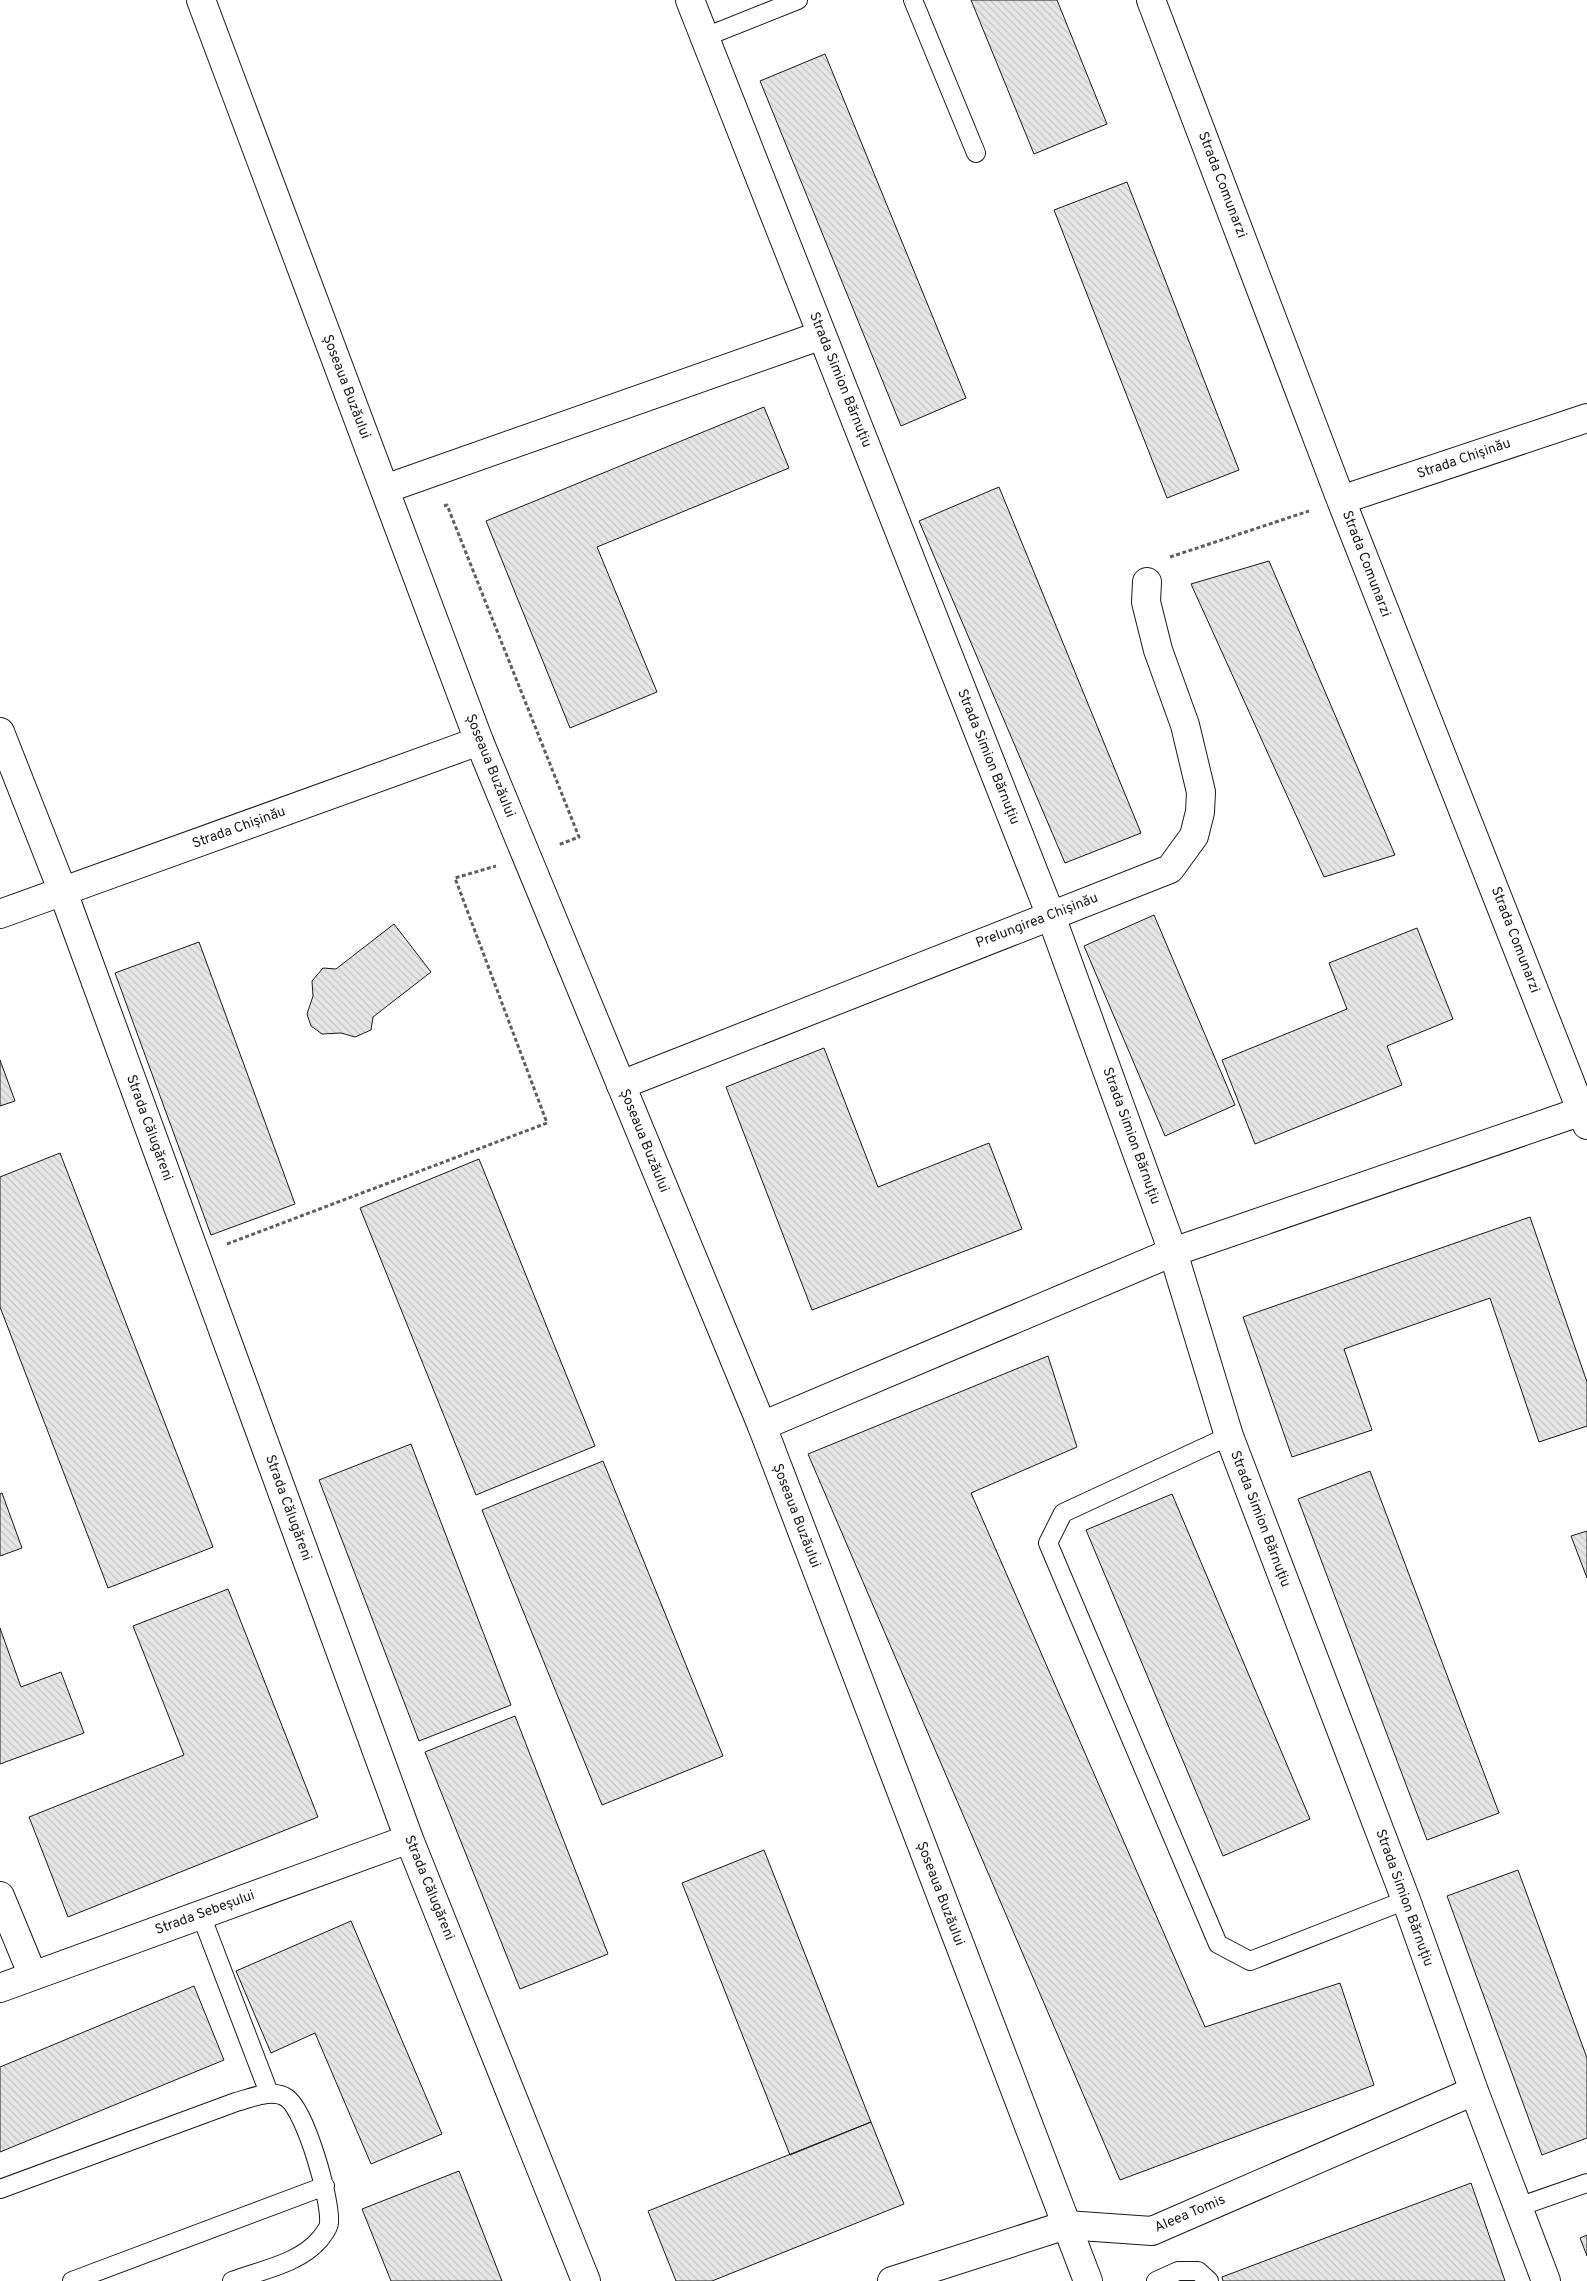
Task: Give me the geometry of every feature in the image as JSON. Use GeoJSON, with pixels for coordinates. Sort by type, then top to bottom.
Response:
{"type":"FeatureCollection","features":[{"type":"Feature","properties":{"kind":"street","name":"Șoseaua Buzăului"},"geometry":{"type":"LineString","coordinates":[[201,0],[479,741],[762,1426],[1088,2281]]}},
{"type":"Feature","properties":{"kind":"street","name":"Strada Simion Bărnuțiu"},"geometry":{"type":"LineString","coordinates":[[690,0],[1051,916],[1174,1252],[1229,1436],[1406,1900],[1474,2091],[1546,2281]]}},
{"type":"Feature","properties":{"kind":"street","name":"Strada Comunarzi"},"geometry":{"type":"LineString","coordinates":[[1151,0],[1341,500],[1584,1118]]}},
{"type":"Feature","properties":{"kind":"street"},"geometry":{"type":"LineString","coordinates":[[385,489],[822,335]]}},
{"type":"Feature","properties":{"kind":"street","name":"Strada Chișinău"},"geometry":{"type":"LineString","coordinates":[[1341,500],[1587,418]]}},
{"type":"Feature","properties":{"kind":"street","name":"Prelungirea Chișinău"},"geometry":{"type":"LineString","coordinates":[[621,1085],[1170,869],[1194,836],[1200,812],[1201,792],[1185,725],[1158,650],[1146,602],[1147,582]]}},
{"type":"Feature","properties":{"kind":"street","name":"Strada Călugăreni"},"geometry":{"type":"LineString","coordinates":[[0,732],[63,892],[409,1839],[586,2281]]}},
{"type":"Feature","properties":{"kind":"street","name":"Strada Chișinău"},"geometry":{"type":"LineString","coordinates":[[0,914],[479,741]]}},
{"type":"Feature","properties":{"kind":"street"},"geometry":{"type":"LineString","coordinates":[[762,1426],[1174,1252],[1584,1118]]}},
{"type":"Feature","properties":{"kind":"street","name":"Strada Sebeșului"},"geometry":{"type":"LineString","coordinates":[[0,1988],[409,1839]]}},
{"type":"Feature","properties":{"kind":"street"},"geometry":{"type":"LineString","coordinates":[[0,1896],[33,1976]]}},
{"type":"Feature","properties":{"kind":"street","name":"Aleea Tomis"},"geometry":{"type":"LineString","coordinates":[[892,2281],[1066,2225],[1152,2231],[1474,2091]]}},
{"type":"Feature","properties":{"kind":"lane"},"geometry":{"type":"LineString","coordinates":[[704,37],[798,0]]}},
{"type":"Feature","properties":{"kind":"lane"},"geometry":{"type":"LineString","coordinates":[[913,0],[976,153]]}},
{"type":"Feature","properties":{"kind":"lane"},"geometry":{"type":"LineString","coordinates":[[1229,1436],[1063,1513],[1048,1543],[1218,1944],[1250,1961],[1406,1900]]}},
{"type":"Feature","properties":{"kind":"lane"},"geometry":{"type":"LineString","coordinates":[[201,1915],[269,2093]]}},
{"type":"Feature","properties":{"kind":"lane"},"geometry":{"type":"LineString","coordinates":[[0,2189],[236,2102],[269,2093],[287,2098],[300,2114],[325,2186],[329,2224],[316,2244],[305,2254],[232,2281]]}},
{"type":"Feature","properties":{"kind":"lane"},"geometry":{"type":"LineString","coordinates":[[1518,2207],[1587,2183]]}},
{"type":"Feature","properties":{"kind":"lane"},"geometry":{"type":"LineString","coordinates":[[72,2281],[325,2186]]}},
{"type":"Feature","properties":{"kind":"lane"},"geometry":{"type":"LineString","coordinates":[[1156,2281],[1178,2271],[1198,2271],[1209,2281]]}},
{"type":"Feature","properties":{"kind":"path"},"geometry":{"type":"LineString","coordinates":[[1147,582],[1156,565],[1171,556],[1341,500]]}},
{"type":"Feature","properties":{"kind":"path"},"geometry":{"type":"LineString","coordinates":[[196,1256],[547,1123],[455,878],[527,857],[579,837],[447,506],[397,524]]}},
{"type":"Feature","properties":{"kind":"building"},"geometry":{"type":"Polygon","coordinates":[[[971,0],[1057,0],[1107,124],[1034,154],[971,0]]]}},
{"type":"Feature","properties":{"kind":"building"},"geometry":{"type":"Polygon","coordinates":[[[825,54],[966,398],[901,426],[760,81],[825,54]]]}},
{"type":"Feature","properties":{"kind":"building"},"geometry":{"type":"Polygon","coordinates":[[[1127,182],[1239,470],[1167,498],[1054,210],[1127,182]]]}},
{"type":"Feature","properties":{"kind":"building"},"geometry":{"type":"Polygon","coordinates":[[[764,407],[789,468],[597,547],[657,692],[570,728],[486,521],[764,407]]]}},
{"type":"Feature","properties":{"kind":"building"},"geometry":{"type":"Polygon","coordinates":[[[999,487],[1141,833],[1065,863],[919,521],[999,487]]]}},
{"type":"Feature","properties":{"kind":"building"},"geometry":{"type":"Polygon","coordinates":[[[1269,561],[1395,855],[1324,877],[1191,584],[1269,561]]]}},
{"type":"Feature","properties":{"kind":"building"},"geometry":{"type":"Polygon","coordinates":[[[1154,915],[1235,1105],[1165,1136],[1084,946],[1154,915]]]}},
{"type":"Feature","properties":{"kind":"building"},"geometry":{"type":"Polygon","coordinates":[[[394,924],[431,972],[373,1017],[371,1030],[355,1037],[341,1033],[322,1034],[311,1026],[307,1014],[313,996],[312,981],[323,968],[336,969],[394,924]]]}},
{"type":"Feature","properties":{"kind":"building"},"geometry":{"type":"Polygon","coordinates":[[[1417,928],[1453,1019],[1387,1046],[1402,1085],[1255,1144],[1222,1060],[1347,1009],[1329,963],[1417,928]]]}},
{"type":"Feature","properties":{"kind":"building"},"geometry":{"type":"Polygon","coordinates":[[[199,942],[295,1204],[211,1235],[115,973],[199,942]]]}},
{"type":"Feature","properties":{"kind":"building"},"geometry":{"type":"Polygon","coordinates":[[[824,1048],[878,1187],[989,1143],[1022,1229],[812,1310],[726,1087],[824,1048]]]}},
{"type":"Feature","properties":{"kind":"building"},"geometry":{"type":"Polygon","coordinates":[[[0,1060],[15,1101],[0,1106],[0,1060]]]}},
{"type":"Feature","properties":{"kind":"building"},"geometry":{"type":"Polygon","coordinates":[[[60,1153],[213,1547],[108,1588],[0,1307],[0,1177],[60,1153]]]}},
{"type":"Feature","properties":{"kind":"building"},"geometry":{"type":"Polygon","coordinates":[[[479,1159],[595,1446],[476,1495],[360,1208],[479,1159]]]}},
{"type":"Feature","properties":{"kind":"building"},"geometry":{"type":"Polygon","coordinates":[[[1530,1217],[1587,1382],[1587,1426],[1539,1442],[1490,1298],[1344,1349],[1372,1430],[1292,1457],[1243,1317],[1530,1217]]]}},
{"type":"Feature","properties":{"kind":"building"},"geometry":{"type":"Polygon","coordinates":[[[1048,1356],[1077,1447],[971,1493],[1205,2027],[1340,1983],[1374,2085],[1120,2180],[808,1454],[1048,1356]]]}},
{"type":"Feature","properties":{"kind":"building"},"geometry":{"type":"Polygon","coordinates":[[[411,1444],[511,1705],[419,1741],[319,1480],[411,1444]]]}},
{"type":"Feature","properties":{"kind":"building"},"geometry":{"type":"Polygon","coordinates":[[[603,1461],[723,1756],[602,1805],[482,1510],[603,1461]]]}},
{"type":"Feature","properties":{"kind":"building"},"geometry":{"type":"Polygon","coordinates":[[[1370,1471],[1499,1813],[1427,1840],[1298,1499],[1370,1471]]]}},
{"type":"Feature","properties":{"kind":"building"},"geometry":{"type":"Polygon","coordinates":[[[2,1493],[22,1548],[0,1556],[0,1494],[2,1493]]]}},
{"type":"Feature","properties":{"kind":"building"},"geometry":{"type":"Polygon","coordinates":[[[1172,1494],[1310,1819],[1223,1856],[1086,1530],[1172,1494]]]}},
{"type":"Feature","properties":{"kind":"building"},"geometry":{"type":"Polygon","coordinates":[[[1587,1531],[1587,1578],[1571,1536],[1587,1531]]]}},
{"type":"Feature","properties":{"kind":"building"},"geometry":{"type":"Polygon","coordinates":[[[228,1589],[318,1817],[68,1917],[29,1817],[184,1755],[133,1626],[228,1589]]]}},
{"type":"Feature","properties":{"kind":"building"},"geometry":{"type":"Polygon","coordinates":[[[0,1628],[21,1687],[61,1672],[84,1733],[0,1764],[0,1628]]]}},
{"type":"Feature","properties":{"kind":"building"},"geometry":{"type":"Polygon","coordinates":[[[515,1716],[608,1954],[520,1989],[425,1752],[515,1716]]]}},
{"type":"Feature","properties":{"kind":"building"},"geometry":{"type":"Polygon","coordinates":[[[764,1850],[871,2122],[790,2155],[682,1883],[764,1850]]]}},
{"type":"Feature","properties":{"kind":"building"},"geometry":{"type":"Polygon","coordinates":[[[1518,1870],[1587,2058],[1587,2138],[1542,2155],[1447,1896],[1518,1870]]]}},
{"type":"Feature","properties":{"kind":"building"},"geometry":{"type":"Polygon","coordinates":[[[351,1921],[442,2134],[371,2164],[315,2033],[271,2053],[236,1971],[351,1921]]]}},
{"type":"Feature","properties":{"kind":"building"},"geometry":{"type":"Polygon","coordinates":[[[194,1986],[224,2060],[0,2152],[0,2067],[194,1986]]]}},
{"type":"Feature","properties":{"kind":"building"},"geometry":{"type":"Polygon","coordinates":[[[871,2122],[904,2204],[712,2281],[676,2281],[648,2211],[871,2122]]]}},
{"type":"Feature","properties":{"kind":"building"},"geometry":{"type":"Polygon","coordinates":[[[459,2171],[502,2281],[391,2281],[362,2209],[459,2171]]]}},
{"type":"Feature","properties":{"kind":"building"},"geometry":{"type":"Polygon","coordinates":[[[1471,2183],[1505,2281],[1223,2281],[1222,2277],[1471,2183]]]}},
{"type":"Feature","properties":{"kind":"building"},"geometry":{"type":"Polygon","coordinates":[[[1587,2235],[1587,2256],[1580,2238],[1587,2235]]]}}]}
